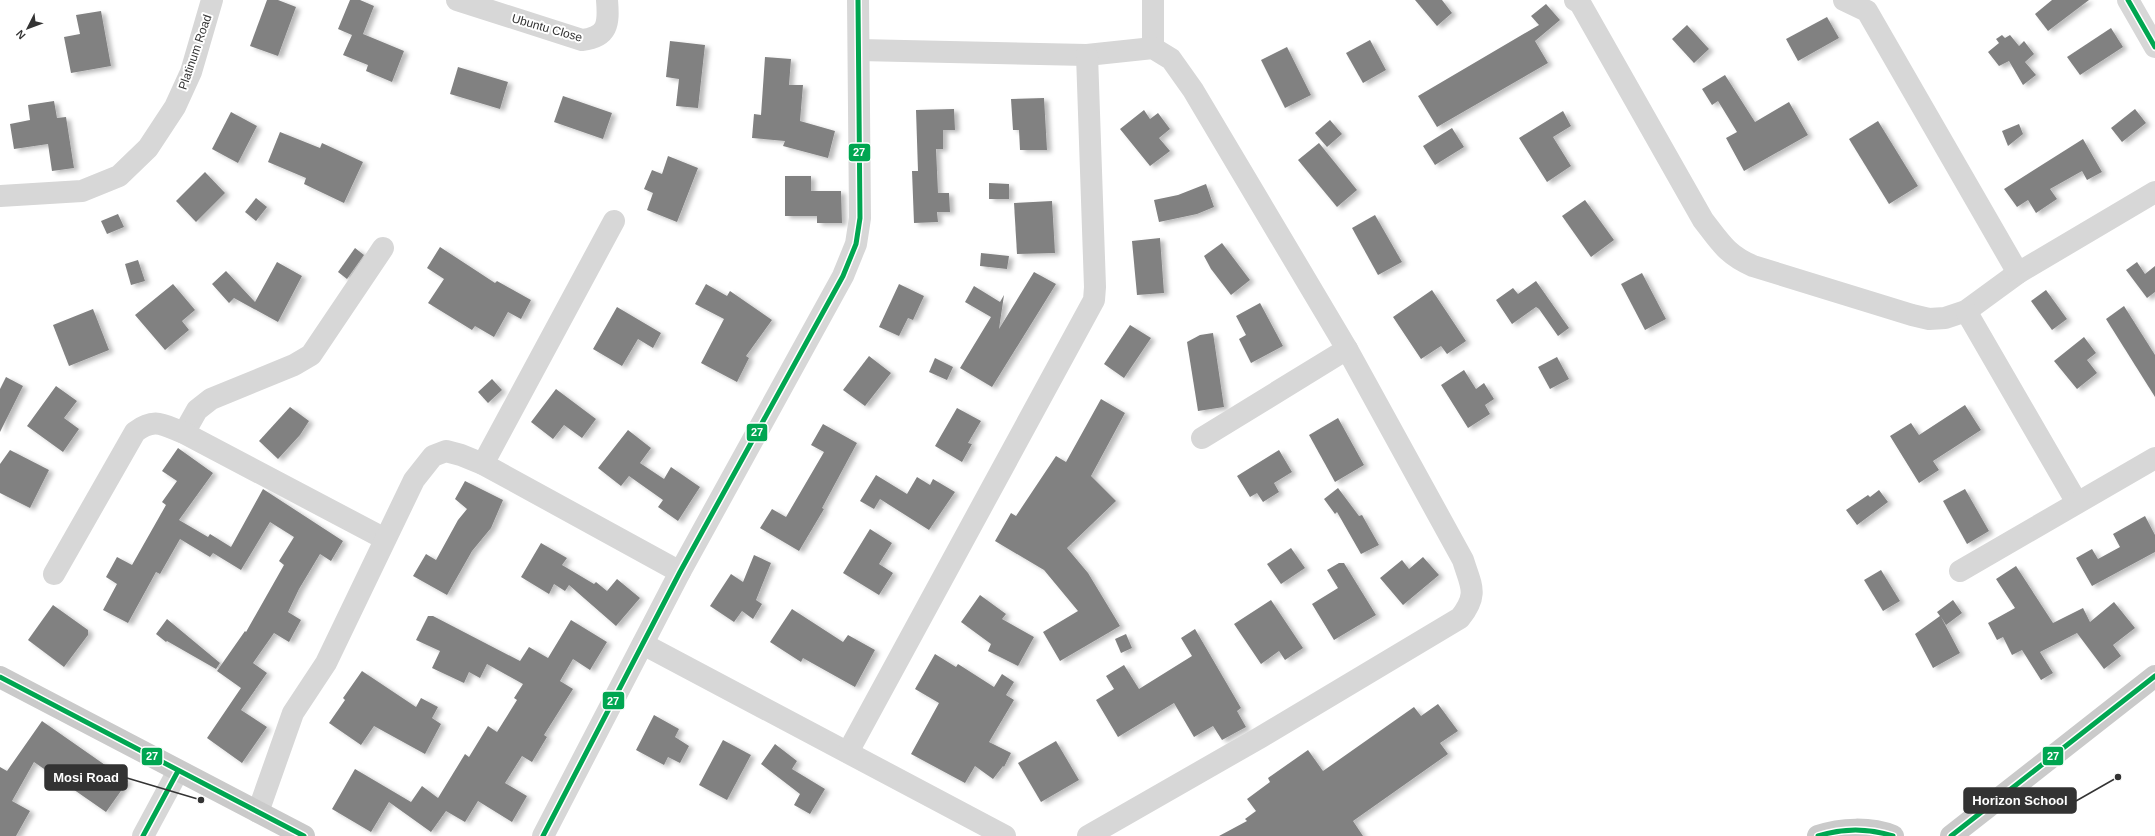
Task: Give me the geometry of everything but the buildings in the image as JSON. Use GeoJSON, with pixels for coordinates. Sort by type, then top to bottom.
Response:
{"type":"FeatureCollection","features":[{"type":"Feature","properties":{"kind":"main road"},"geometry":{"type":"LineString","coordinates":[[1951,836],[2155,676]]}},
{"type":"Feature","properties":{"kind":"main road"},"geometry":{"type":"LineString","coordinates":[[0,677],[304,836]]}},
{"type":"Feature","properties":{"kind":"main road"},"geometry":{"type":"LineString","coordinates":[[1818,836],[1827,833],[1867,830],[1893,836]]}},
{"type":"Feature","properties":{"kind":"street","name":"Platinum Road"},"geometry":{"type":"LineString","coordinates":[[0,196],[82,191],[119,176],[148,148],[175,107],[191,72],[212,0]]}},
{"type":"Feature","properties":{"kind":"street","name":"Ubuntu Close"},"geometry":{"type":"LineString","coordinates":[[457,0],[582,40],[595,39],[606,29],[608,16],[607,0]]}},
{"type":"Feature","properties":{"kind":"street"},"geometry":{"type":"LineString","coordinates":[[543,836],[680,572],[851,260],[860,218],[858,0]]}},
{"type":"Feature","properties":{"kind":"street"},"geometry":{"type":"LineString","coordinates":[[1153,0],[1153,48]]}},
{"type":"Feature","properties":{"kind":"street"},"geometry":{"type":"LineString","coordinates":[[1575,0],[1580,3],[1703,220],[1721,244],[1736,259],[1753,266],[1912,315],[1929,319],[1945,318],[1966,311],[2018,273],[2155,192]]}},
{"type":"Feature","properties":{"kind":"street"},"geometry":{"type":"LineString","coordinates":[[1844,0],[1867,11],[2018,273]]}},
{"type":"Feature","properties":{"kind":"street"},"geometry":{"type":"LineString","coordinates":[[2128,0],[2155,47]]}},
{"type":"Feature","properties":{"kind":"street"},"geometry":{"type":"LineString","coordinates":[[859,50],[1087,55],[1153,48],[1171,59],[1182,72],[1347,349],[1463,560],[1472,589],[1470,605],[1460,618],[1261,737],[1088,836]]}},
{"type":"Feature","properties":{"kind":"street"},"geometry":{"type":"LineString","coordinates":[[848,752],[1094,300],[1095,287],[1087,55]]}},
{"type":"Feature","properties":{"kind":"street"},"geometry":{"type":"LineString","coordinates":[[483,464],[614,221]]}},
{"type":"Feature","properties":{"kind":"street"},"geometry":{"type":"LineString","coordinates":[[184,433],[197,410],[211,399],[294,365],[311,355],[383,248]]}},
{"type":"Feature","properties":{"kind":"street"},"geometry":{"type":"LineString","coordinates":[[1966,311],[2076,502]]}},
{"type":"Feature","properties":{"kind":"street"},"geometry":{"type":"LineString","coordinates":[[1202,438],[1347,349]]}},
{"type":"Feature","properties":{"kind":"street"},"geometry":{"type":"LineString","coordinates":[[54,574],[135,432],[145,424],[156,422],[184,433],[385,539]]}},
{"type":"Feature","properties":{"kind":"street"},"geometry":{"type":"LineString","coordinates":[[258,812],[293,713],[326,663],[414,480],[433,456],[446,451],[483,464],[680,572]]}},
{"type":"Feature","properties":{"kind":"street"},"geometry":{"type":"LineString","coordinates":[[1960,570],[2155,458]]}},
{"type":"Feature","properties":{"kind":"street"},"geometry":{"type":"LineString","coordinates":[[643,644],[1005,836]]}},
{"type":"Feature","properties":{"kind":"street"},"geometry":{"type":"LineString","coordinates":[[143,836],[178,771]]}},
{"type":"Feature","properties":{"kind":"transit line","name":"27"},"geometry":{"type":"LineString","coordinates":[[543,836],[680,572],[843,276],[856,244],[860,218],[858,0]]}},
{"type":"Feature","properties":{"kind":"transit line","name":"27"},"geometry":{"type":"LineString","coordinates":[[2128,0],[2155,47]]}},
{"type":"Feature","properties":{"kind":"transit line","name":"27"},"geometry":{"type":"LineString","coordinates":[[1951,836],[2155,676]]}},
{"type":"Feature","properties":{"kind":"transit line","name":"27"},"geometry":{"type":"LineString","coordinates":[[0,677],[304,836]]}},
{"type":"Feature","properties":{"kind":"transit line","name":"27"},"geometry":{"type":"LineString","coordinates":[[143,836],[178,771]]}},
{"type":"Feature","properties":{"kind":"transit line","name":"27"},"geometry":{"type":"LineString","coordinates":[[1818,836],[1846,830],[1865,830],[1893,836]]}},
{"type":"Feature","properties":{"kind":"place","name":"Horizon School"},"geometry":{"type":"Point","coordinates":[2118,777]}},
{"type":"Feature","properties":{"kind":"place","name":"Mosi Road"},"geometry":{"type":"Point","coordinates":[201,800]}}]}
